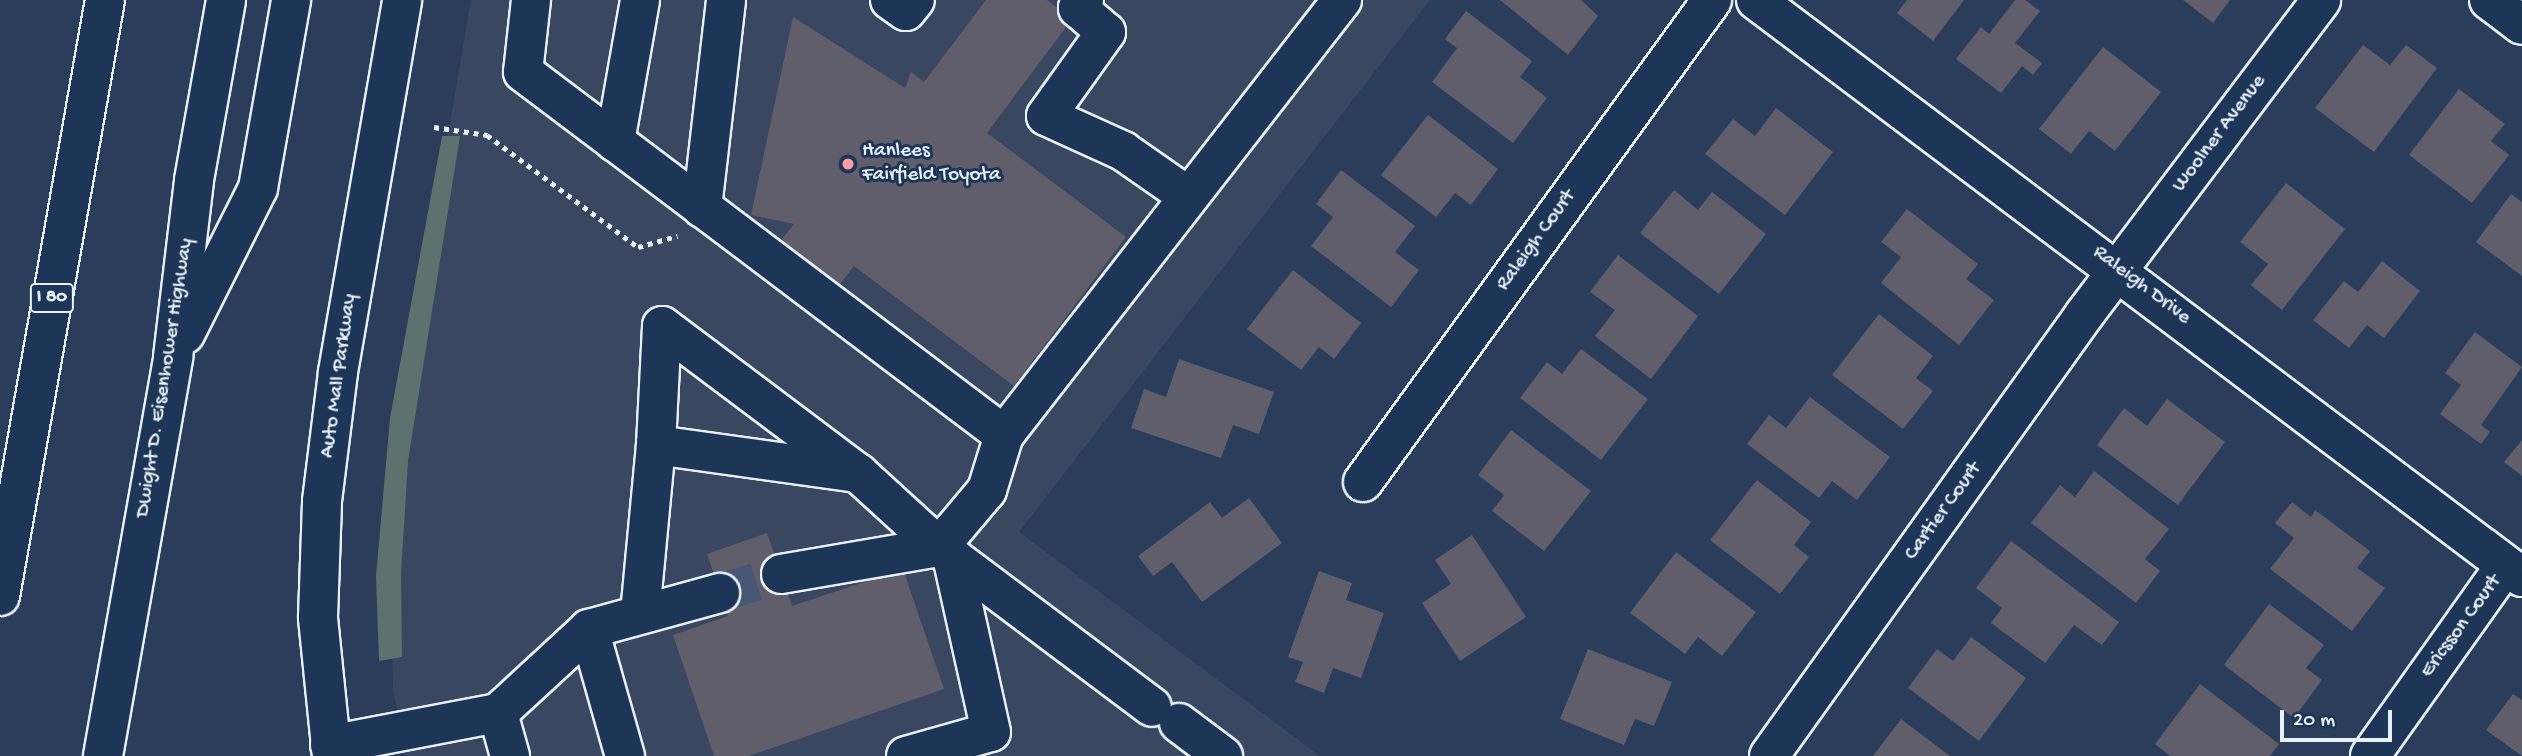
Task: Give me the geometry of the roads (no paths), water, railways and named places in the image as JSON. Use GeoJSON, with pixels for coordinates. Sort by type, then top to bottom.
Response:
{"type":"FeatureCollection","features":[{"type":"Feature","properties":{"kind":"main road","name":"I 80"},"geometry":{"type":"LineString","coordinates":[[0,596],[105,0]]}},
{"type":"Feature","properties":{"kind":"main road","name":"Dwight D. Eisenhower Highway"},"geometry":{"type":"LineString","coordinates":[[103,756],[173,357],[194,180],[226,0]]}},
{"type":"Feature","properties":{"kind":"main road"},"geometry":{"type":"LineString","coordinates":[[173,357],[258,188],[291,0]]}},
{"type":"Feature","properties":{"kind":"main road","name":"Auto Mall Parkway"},"geometry":{"type":"LineString","coordinates":[[331,750],[318,617],[322,501],[338,372],[402,0]]}},
{"type":"Feature","properties":{"kind":"main road"},"geometry":{"type":"LineString","coordinates":[[531,0],[523,72],[1004,435]]}},
{"type":"Feature","properties":{"kind":"main road"},"geometry":{"type":"LineString","coordinates":[[615,142],[640,0]]}},
{"type":"Feature","properties":{"kind":"main road"},"geometry":{"type":"LineString","coordinates":[[702,208],[726,0]]}},
{"type":"Feature","properties":{"kind":"main road"},"geometry":{"type":"LineString","coordinates":[[890,0],[906,11],[915,0]]}},
{"type":"Feature","properties":{"kind":"main road"},"geometry":{"type":"LineString","coordinates":[[1084,0],[1078,8],[1106,32],[1046,116],[1123,151],[1189,197]]}},
{"type":"Feature","properties":{"kind":"main road"},"geometry":{"type":"LineString","coordinates":[[906,756],[991,732],[945,552],[987,490],[1004,435],[1342,0]]}},
{"type":"Feature","properties":{"kind":"main road","name":"Raleigh Court"},"geometry":{"type":"LineString","coordinates":[[1363,482],[1712,0]]}},
{"type":"Feature","properties":{"kind":"main road","name":"Raleigh Drive"},"geometry":{"type":"LineString","coordinates":[[1756,0],[2119,269],[2514,572]]}},
{"type":"Feature","properties":{"kind":"main road","name":"Woolner Avenue"},"geometry":{"type":"LineString","coordinates":[[2119,269],[2321,0]]}},
{"type":"Feature","properties":{"kind":"main road"},"geometry":{"type":"LineString","coordinates":[[2489,0],[2522,25]]}},
{"type":"Feature","properties":{"kind":"main road","name":"Cartier Court"},"geometry":{"type":"LineString","coordinates":[[1769,756],[2119,269]]}},
{"type":"Feature","properties":{"kind":"main road"},"geometry":{"type":"LineString","coordinates":[[640,614],[656,445],[663,326],[858,474],[945,552],[1223,756]]}},
{"type":"Feature","properties":{"kind":"main road"},"geometry":{"type":"LineString","coordinates":[[656,445],[858,474]]}},
{"type":"Feature","properties":{"kind":"main road"},"geometry":{"type":"LineString","coordinates":[[781,573],[945,552]]}},
{"type":"Feature","properties":{"kind":"main road","name":"Ericsson Court"},"geometry":{"type":"LineString","coordinates":[[2370,756],[2514,572]]}},
{"type":"Feature","properties":{"kind":"main road"},"geometry":{"type":"LineString","coordinates":[[331,750],[498,713],[589,629],[720,593]]}},
{"type":"Feature","properties":{"kind":"main road"},"geometry":{"type":"LineString","coordinates":[[589,629],[625,756]]}},
{"type":"Feature","properties":{"kind":"main road"},"geometry":{"type":"LineString","coordinates":[[498,713],[510,756]]}},
{"type":"Feature","properties":{"kind":"tunnel"},"geometry":{"type":"LineString","coordinates":[[720,593],[781,574]]}},
{"type":"Feature","properties":{"kind":"place","name":"Hanlees Fairfield Toyota"},"geometry":{"type":"Point","coordinates":[848,164]}}]}
